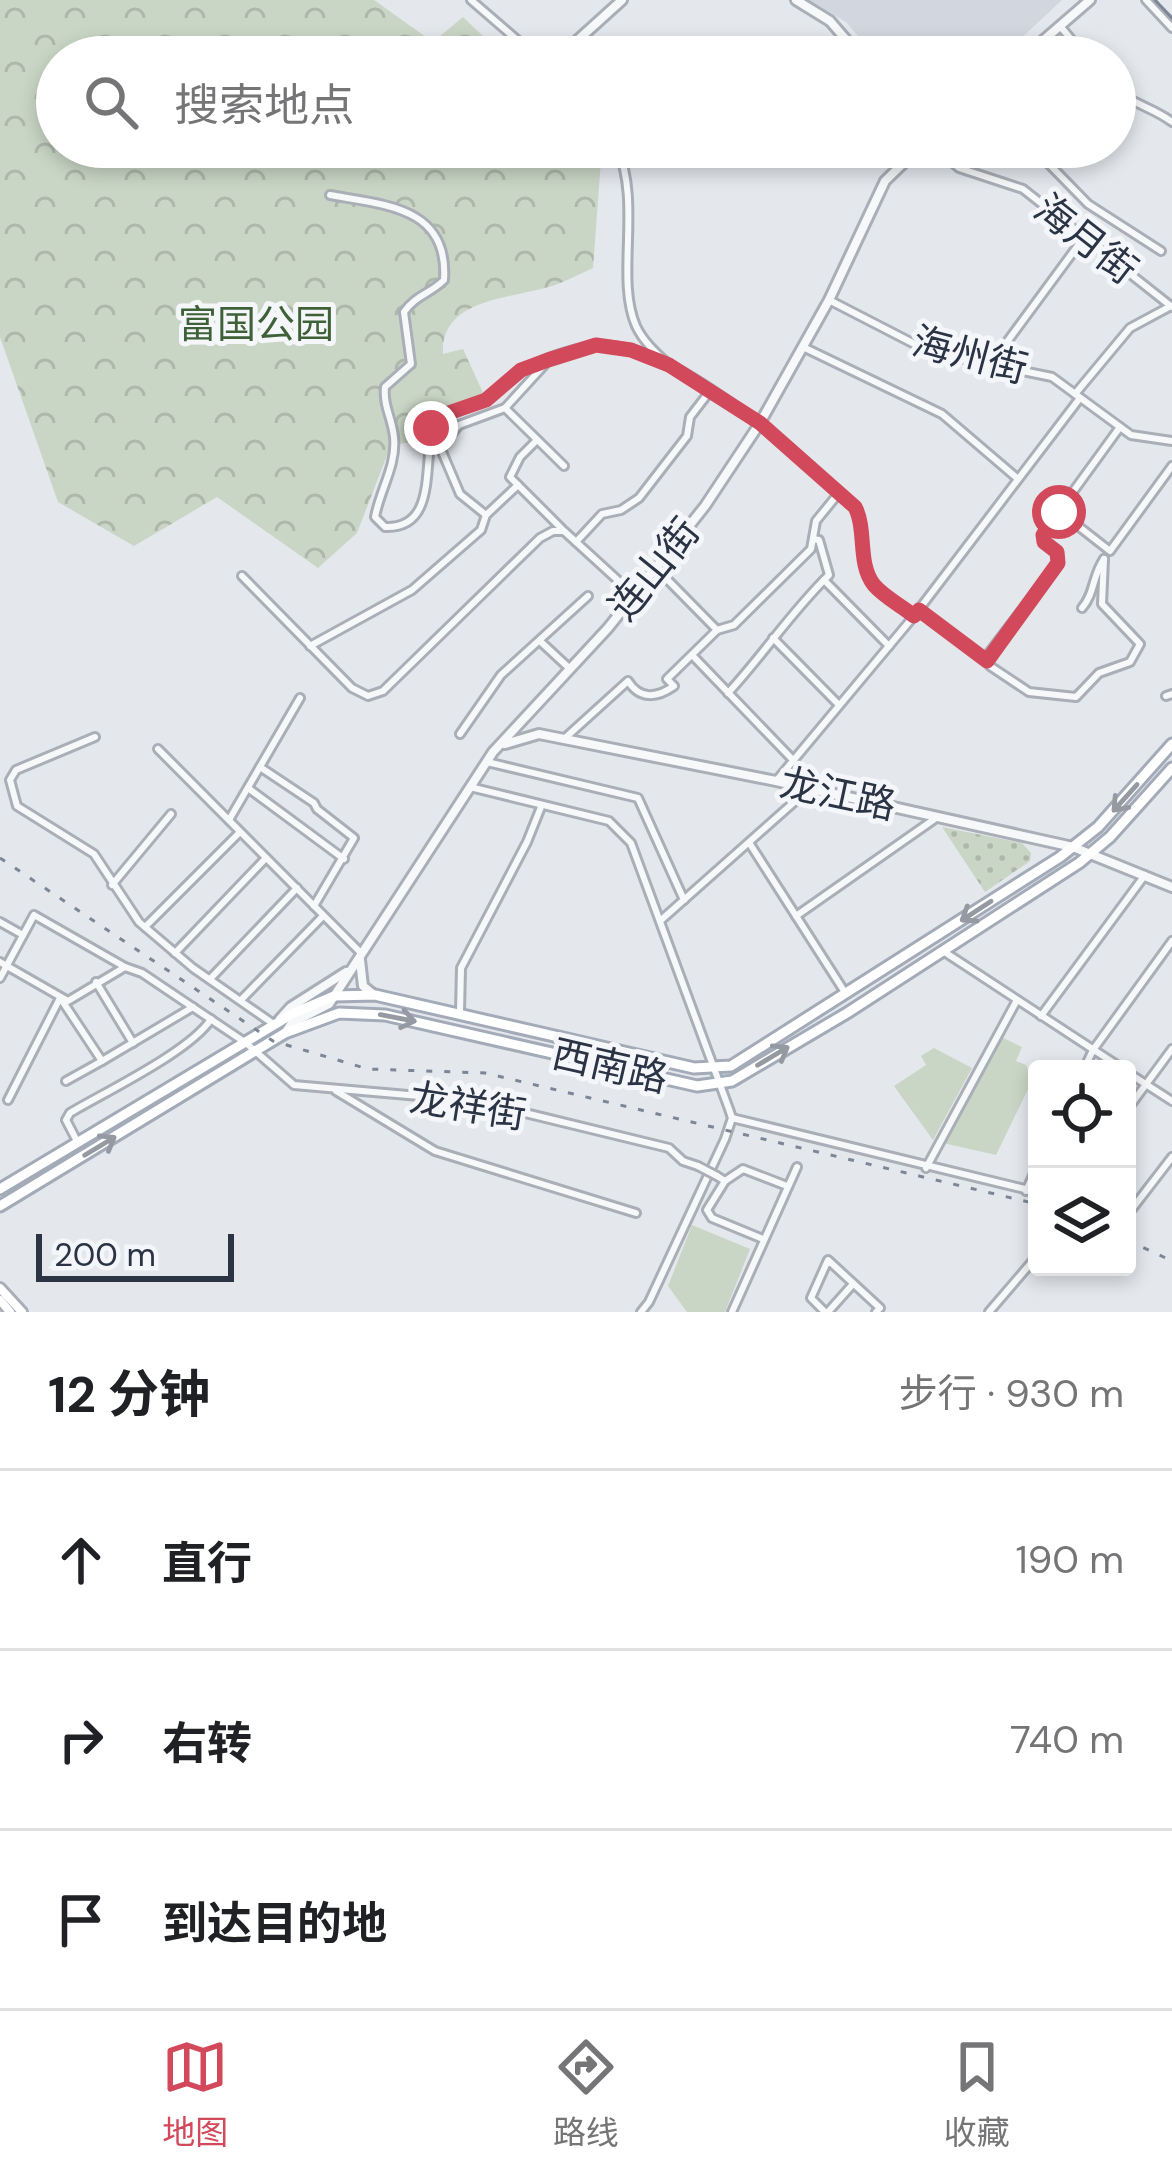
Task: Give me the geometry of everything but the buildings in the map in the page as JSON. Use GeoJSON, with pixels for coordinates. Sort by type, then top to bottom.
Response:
{"type":"FeatureCollection","features":[{"type":"Feature","properties":{"kind":"main road"},"geometry":{"type":"LineString","coordinates":[[334,997],[375,995],[694,1068],[731,1066],[1073,847],[1098,827],[1172,744]]}},
{"type":"Feature","properties":{"kind":"main road","name":"西南路"},"geometry":{"type":"LineString","coordinates":[[0,1189],[251,1047],[339,1013],[386,1015],[697,1086],[720,1084],[855,1008],[1093,852],[1172,768]]}},
{"type":"Feature","properties":{"kind":"main road"},"geometry":{"type":"LineString","coordinates":[[931,940],[941,952]]}},
{"type":"Feature","properties":{"kind":"main road"},"geometry":{"type":"LineString","coordinates":[[846,994],[855,1008]]}},
{"type":"Feature","properties":{"kind":"main road","name":"西南路"},"geometry":{"type":"LineString","coordinates":[[0,1206],[251,1047],[275,1025],[334,997]]}},
{"type":"Feature","properties":{"kind":"main road"},"geometry":{"type":"LineString","coordinates":[[0,1288],[22,1312]]}},
{"type":"Feature","properties":{"kind":"main road"},"geometry":{"type":"LineString","coordinates":[[0,1300],[10,1312]]}},
{"type":"Feature","properties":{"kind":"street"},"geometry":{"type":"LineString","coordinates":[[470,0],[512,36]]}},
{"type":"Feature","properties":{"kind":"street"},"geometry":{"type":"LineString","coordinates":[[582,36],[622,0]]}},
{"type":"Feature","properties":{"kind":"street"},"geometry":{"type":"LineString","coordinates":[[796,0],[830,21],[843,36]]}},
{"type":"Feature","properties":{"kind":"street"},"geometry":{"type":"LineString","coordinates":[[1048,36],[1090,0]]}},
{"type":"Feature","properties":{"kind":"street"},"geometry":{"type":"LineString","coordinates":[[1146,0],[1172,28]]}},
{"type":"Feature","properties":{"kind":"street"},"geometry":{"type":"LineString","coordinates":[[1060,26],[1068,36]]}},
{"type":"Feature","properties":{"kind":"street"},"geometry":{"type":"LineString","coordinates":[[1136,102],[1153,107],[1172,122]]}},
{"type":"Feature","properties":{"kind":"street"},"geometry":{"type":"LineString","coordinates":[[622,168],[629,194],[630,307],[646,343],[669,365]]}},
{"type":"Feature","properties":{"kind":"street","name":"连山街"},"geometry":{"type":"LineString","coordinates":[[334,997],[498,747],[634,595],[705,506],[760,423],[829,300],[885,181],[898,168]]}},
{"type":"Feature","properties":{"kind":"street","name":"海月街"},"geometry":{"type":"LineString","coordinates":[[957,168],[1023,189],[1172,306]]}},
{"type":"Feature","properties":{"kind":"street"},"geometry":{"type":"LineString","coordinates":[[1053,168],[1088,204],[1161,251]]}},
{"type":"Feature","properties":{"kind":"street"},"geometry":{"type":"LineString","coordinates":[[330,195],[404,209],[432,230],[442,246],[444,280],[434,290],[415,296],[404,312],[410,364],[385,387],[383,402],[394,435],[392,464],[375,517],[386,527],[412,522],[424,494],[431,428],[437,417],[486,400],[521,370],[596,345],[631,350],[669,365],[760,423],[862,519],[866,569],[872,583],[1029,692],[1076,697],[1099,673],[1130,662],[1140,644],[1102,604],[1107,555]]}},
{"type":"Feature","properties":{"kind":"street"},"geometry":{"type":"LineString","coordinates":[[1004,366],[1004,346],[1083,239]]}},
{"type":"Feature","properties":{"kind":"street","name":"海州街"},"geometry":{"type":"LineString","coordinates":[[829,300],[930,352],[1052,377],[1130,435],[1172,440]]}},
{"type":"Feature","properties":{"kind":"street"},"geometry":{"type":"LineString","coordinates":[[776,781],[916,613],[1130,328],[1172,306]]}},
{"type":"Feature","properties":{"kind":"street"},"geometry":{"type":"LineString","coordinates":[[803,346],[942,414],[1018,479]]}},
{"type":"Feature","properties":{"kind":"street"},"geometry":{"type":"LineString","coordinates":[[486,515],[460,494],[440,447],[459,425],[505,408],[548,360]]}},
{"type":"Feature","properties":{"kind":"street"},"geometry":{"type":"LineString","coordinates":[[576,542],[602,514],[630,506],[639,498],[687,436],[690,416],[710,391]]}},
{"type":"Feature","properties":{"kind":"street"},"geometry":{"type":"LineString","coordinates":[[505,408],[564,466]]}},
{"type":"Feature","properties":{"kind":"street"},"geometry":{"type":"LineString","coordinates":[[987,661],[1058,563],[1057,552],[1044,542],[1043,535],[1120,427]]}},
{"type":"Feature","properties":{"kind":"street"},"geometry":{"type":"LineString","coordinates":[[536,441],[520,457],[510,477],[634,595]]}},
{"type":"Feature","properties":{"kind":"street"},"geometry":{"type":"LineString","coordinates":[[1082,608],[1093,594],[1095,571],[1172,466]]}},
{"type":"Feature","properties":{"kind":"street"},"geometry":{"type":"LineString","coordinates":[[310,646],[412,590],[482,530],[486,515],[518,484]]}},
{"type":"Feature","properties":{"kind":"street"},"geometry":{"type":"LineString","coordinates":[[564,739],[628,681],[638,694],[664,693],[674,686],[667,679],[717,630],[734,625],[812,549],[816,521],[839,493]]}},
{"type":"Feature","properties":{"kind":"street"},"geometry":{"type":"LineString","coordinates":[[1059,512],[1107,555]]}},
{"type":"Feature","properties":{"kind":"street"},"geometry":{"type":"LineString","coordinates":[[242,576],[352,688],[368,697],[383,691],[540,538],[564,531]]}},
{"type":"Feature","properties":{"kind":"street"},"geometry":{"type":"LineString","coordinates":[[728,693],[794,608],[829,575],[819,540],[813,539]]}},
{"type":"Feature","properties":{"kind":"street"},"geometry":{"type":"LineString","coordinates":[[656,568],[717,630]]}},
{"type":"Feature","properties":{"kind":"street"},"geometry":{"type":"LineString","coordinates":[[824,580],[889,646]]}},
{"type":"Feature","properties":{"kind":"street"},"geometry":{"type":"LineString","coordinates":[[460,734],[501,675],[588,596]]}},
{"type":"Feature","properties":{"kind":"street"},"geometry":{"type":"LineString","coordinates":[[773,638],[839,705]]}},
{"type":"Feature","properties":{"kind":"street"},"geometry":{"type":"LineString","coordinates":[[541,642],[569,668]]}},
{"type":"Feature","properties":{"kind":"street"},"geometry":{"type":"LineString","coordinates":[[692,655],[794,760]]}},
{"type":"Feature","properties":{"kind":"street"},"geometry":{"type":"LineString","coordinates":[[229,820],[300,698]]}},
{"type":"Feature","properties":{"kind":"street"},"geometry":{"type":"LineString","coordinates":[[532,710],[539,734]]}},
{"type":"Feature","properties":{"kind":"street","name":"龙江路"},"geometry":{"type":"LineString","coordinates":[[498,747],[539,734],[810,788],[1093,852],[1172,887]]}},
{"type":"Feature","properties":{"kind":"street"},"geometry":{"type":"LineString","coordinates":[[95,737],[16,770],[10,780],[11,796],[17,806],[94,854],[145,927],[275,1025],[291,1007],[352,968]]}},
{"type":"Feature","properties":{"kind":"street"},"geometry":{"type":"LineString","coordinates":[[158,749],[361,952],[361,979],[375,995]]}},
{"type":"Feature","properties":{"kind":"street"},"geometry":{"type":"LineString","coordinates":[[487,762],[638,797],[684,901]]}},
{"type":"Feature","properties":{"kind":"street"},"geometry":{"type":"LineString","coordinates":[[260,767],[314,803],[354,838],[314,906]]}},
{"type":"Feature","properties":{"kind":"street"},"geometry":{"type":"LineString","coordinates":[[470,787],[609,820],[621,830],[631,844],[732,1118],[650,1302],[640,1312]]}},
{"type":"Feature","properties":{"kind":"street"},"geometry":{"type":"LineString","coordinates":[[248,788],[344,859]]}},
{"type":"Feature","properties":{"kind":"street"},"geometry":{"type":"LineString","coordinates":[[660,921],[810,788]]}},
{"type":"Feature","properties":{"kind":"street"},"geometry":{"type":"LineString","coordinates":[[460,1012],[461,968],[541,806]]}},
{"type":"Feature","properties":{"kind":"street"},"geometry":{"type":"LineString","coordinates":[[112,886],[171,814]]}},
{"type":"Feature","properties":{"kind":"street"},"geometry":{"type":"LineString","coordinates":[[796,916],[939,816]]}},
{"type":"Feature","properties":{"kind":"street"},"geometry":{"type":"LineString","coordinates":[[145,927],[240,832]]}},
{"type":"Feature","properties":{"kind":"street"},"geometry":{"type":"LineString","coordinates":[[750,844],[846,994]]}},
{"type":"Feature","properties":{"kind":"street"},"geometry":{"type":"LineString","coordinates":[[176,953],[266,858]]}},
{"type":"Feature","properties":{"kind":"street"},"geometry":{"type":"LineString","coordinates":[[1041,1016],[1145,875]]}},
{"type":"Feature","properties":{"kind":"street"},"geometry":{"type":"LineString","coordinates":[[210,979],[297,888]]}},
{"type":"Feature","properties":{"kind":"street","name":"龙祥街"},"geometry":{"type":"LineString","coordinates":[[23,935],[34,915],[142,973],[251,1047],[294,1085],[476,1101],[669,1148],[682,1161],[721,1179]]}},
{"type":"Feature","properties":{"kind":"street"},"geometry":{"type":"LineString","coordinates":[[242,1000],[324,915]]}},
{"type":"Feature","properties":{"kind":"street"},"geometry":{"type":"LineString","coordinates":[[0,922],[23,935],[0,978]]}},
{"type":"Feature","properties":{"kind":"street"},"geometry":{"type":"LineString","coordinates":[[1089,1060],[1172,941]]}},
{"type":"Feature","properties":{"kind":"street"},"geometry":{"type":"LineString","coordinates":[[941,952],[1110,1060]]}},
{"type":"Feature","properties":{"kind":"street"},"geometry":{"type":"LineString","coordinates":[[4,964],[68,1000],[125,967]]}},
{"type":"Feature","properties":{"kind":"street"},"geometry":{"type":"LineString","coordinates":[[96,982],[134,1043]]}},
{"type":"Feature","properties":{"kind":"street"},"geometry":{"type":"LineString","coordinates":[[285,1033],[292,1023],[324,1008],[334,997]]}},
{"type":"Feature","properties":{"kind":"street"},"geometry":{"type":"LineString","coordinates":[[61,999],[102,1061]]}},
{"type":"Feature","properties":{"kind":"street"},"geometry":{"type":"LineString","coordinates":[[8,1100],[61,999]]}},
{"type":"Feature","properties":{"kind":"street"},"geometry":{"type":"LineString","coordinates":[[926,1168],[1018,1000]]}},
{"type":"Feature","properties":{"kind":"street"},"geometry":{"type":"LineString","coordinates":[[66,1081],[193,1007]]}},
{"type":"Feature","properties":{"kind":"street"},"geometry":{"type":"LineString","coordinates":[[78,1143],[66,1120],[70,1113],[169,1054],[212,1019]]}},
{"type":"Feature","properties":{"kind":"street"},"geometry":{"type":"LineString","coordinates":[[1136,1097],[1172,1049]]}},
{"type":"Feature","properties":{"kind":"street"},"geometry":{"type":"LineString","coordinates":[[1136,1078],[1172,1101]]}},
{"type":"Feature","properties":{"kind":"street"},"geometry":{"type":"LineString","coordinates":[[332,1089],[435,1151],[636,1213]]}},
{"type":"Feature","properties":{"kind":"street"},"geometry":{"type":"LineString","coordinates":[[732,1118],[1026,1191],[1037,1168]]}},
{"type":"Feature","properties":{"kind":"street"},"geometry":{"type":"LineString","coordinates":[[1136,1204],[1172,1157]]}},
{"type":"Feature","properties":{"kind":"street"},"geometry":{"type":"LineString","coordinates":[[732,1312],[797,1167]]}},
{"type":"Feature","properties":{"kind":"street"},"geometry":{"type":"LineString","coordinates":[[763,1239],[712,1218],[707,1210],[721,1179],[743,1169],[788,1186]]}},
{"type":"Feature","properties":{"kind":"street"},"geometry":{"type":"LineString","coordinates":[[853,1284],[824,1311],[811,1298],[828,1260],[880,1308],[876,1312]]}},
{"type":"Feature","properties":{"kind":"street"},"geometry":{"type":"LineString","coordinates":[[989,1312],[1028,1266]]}},
{"type":"Feature","properties":{"kind":"shaded area"},"geometry":{"type":"Polygon","coordinates":[[[809,0],[1062,0],[1023,36],[858,36],[846,22],[809,0]]]}},
{"type":"Feature","properties":{"kind":"green space","name":"富国公园"},"geometry":{"type":"Polygon","coordinates":[[[0,0],[374,0],[425,36],[36,36],[36,168],[600,168],[593,268],[554,285],[476,306],[452,323],[443,354],[463,349],[484,395],[433,413],[421,441],[391,445],[357,533],[318,568],[217,497],[134,546],[58,502],[0,337],[0,0]]]}},
{"type":"Feature","properties":{"kind":"green space","name":"富国公园"},"geometry":{"type":"Polygon","coordinates":[[[463,17],[483,36],[440,36],[463,17]]]}},
{"type":"Feature","properties":{"kind":"green space"},"geometry":{"type":"Polygon","coordinates":[[[942,827],[1022,843],[1031,853],[1030,861],[985,892],[942,827]]]}},
{"type":"Feature","properties":{"kind":"green space"},"geometry":{"type":"Polygon","coordinates":[[[999,1036],[1022,1047],[1016,1061],[1026,1065],[1028,1089],[996,1155],[943,1143],[999,1036]]]}},
{"type":"Feature","properties":{"kind":"green space"},"geometry":{"type":"Polygon","coordinates":[[[934,1048],[972,1068],[933,1140],[894,1086],[926,1065],[921,1056],[934,1048]]]}},
{"type":"Feature","properties":{"kind":"green space"},"geometry":{"type":"Polygon","coordinates":[[[692,1225],[750,1249],[725,1312],[687,1312],[668,1286],[692,1225]]]}},
{"type":"Feature","properties":{"kind":"tram line"},"geometry":{"type":"LineString","coordinates":[[1155,0],[1172,18]]}},
{"type":"Feature","properties":{"kind":"railway"},"geometry":{"type":"LineString","coordinates":[[0,858],[273,1041],[368,1069],[485,1073],[1028,1202]]}},
{"type":"Feature","properties":{"kind":"railway"},"geometry":{"type":"LineString","coordinates":[[1136,1244],[1172,1261]]}},
{"type":"Feature","properties":{"kind":"route"},"geometry":{"type":"LineString","coordinates":[[431,428],[437,417],[486,400],[521,370],[596,345],[631,350],[669,365],[760,423],[855,507],[862,519],[866,569],[872,583],[914,616],[919,610],[987,661],[1058,563],[1057,552],[1044,542],[1043,535],[1059,512]]}}]}
